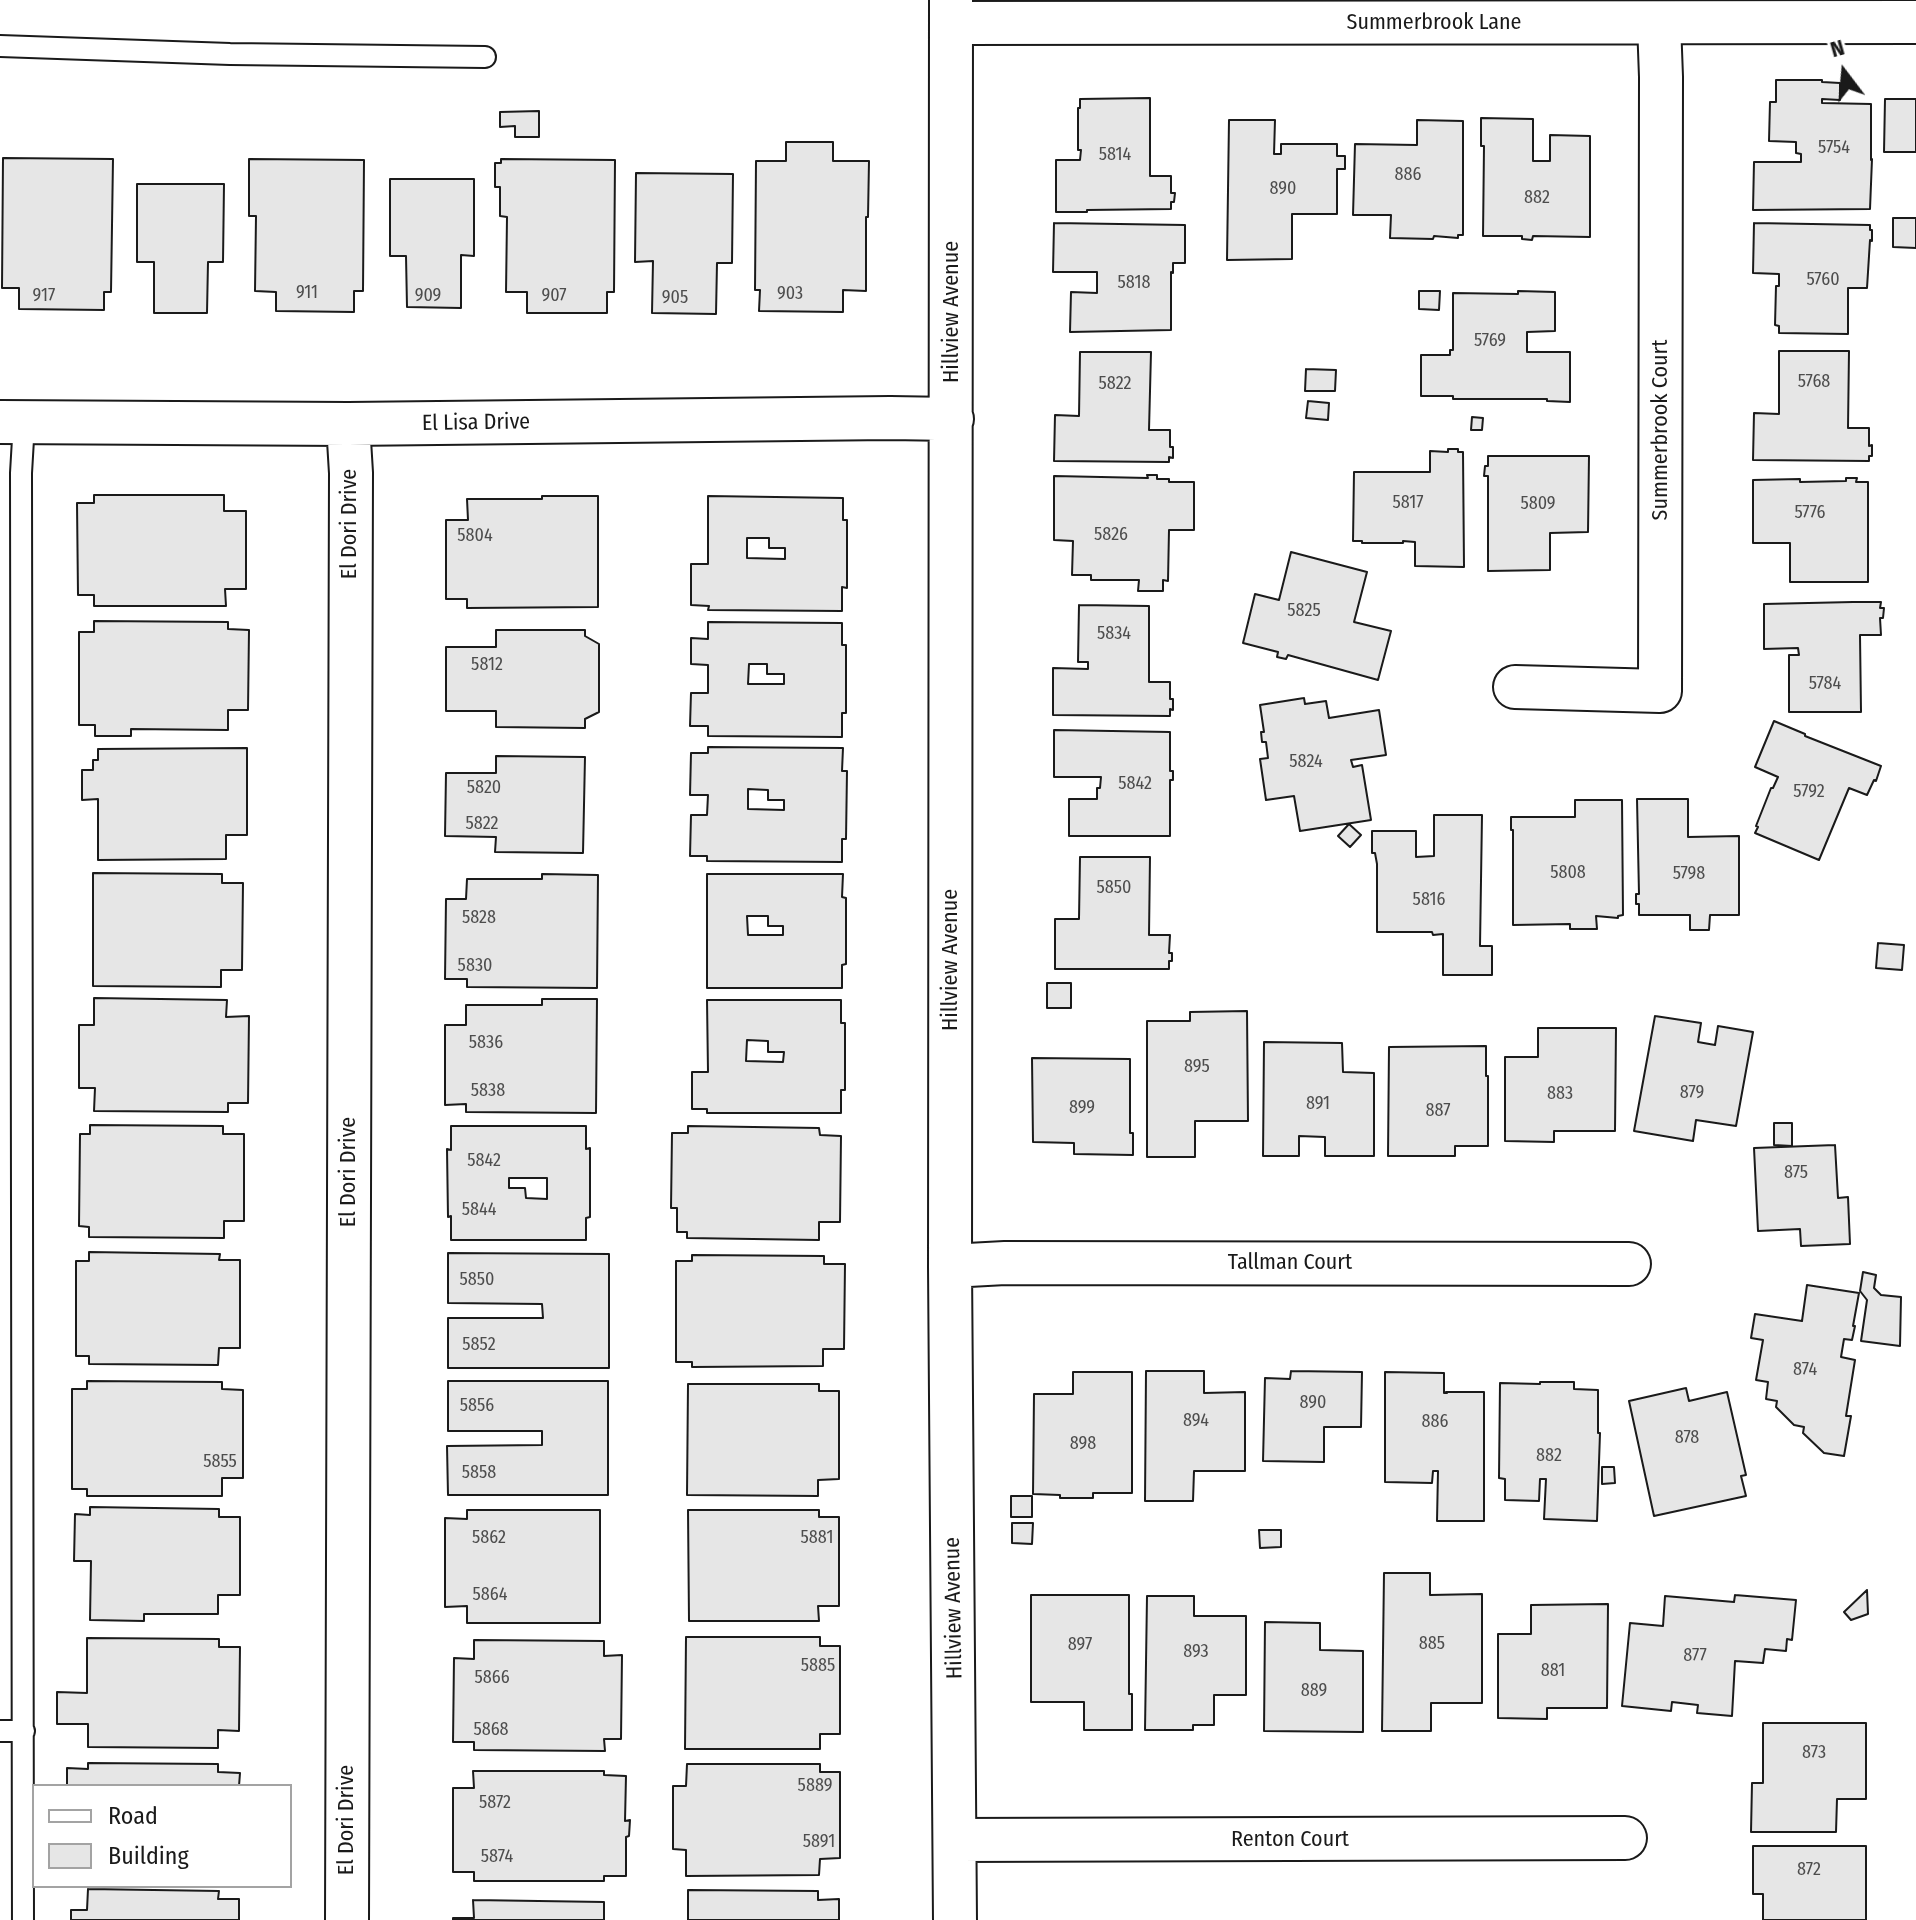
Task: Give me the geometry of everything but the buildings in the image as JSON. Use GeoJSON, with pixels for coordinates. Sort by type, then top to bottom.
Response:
{"type":"FeatureCollection","features":[{"type":"Feature","properties":{"kind":"street","name":"Summerbrook Lane"},"geometry":{"type":"LineString","coordinates":[[951,11],[1659,23],[1916,22]]}},
{"type":"Feature","properties":{"kind":"street","name":"Hillview Avenue"},"geometry":{"type":"LineString","coordinates":[[951,11],[950,1266],[955,1920]]}},
{"type":"Feature","properties":{"kind":"street","name":"Summerbrook Court"},"geometry":{"type":"LineString","coordinates":[[1515,687],[1660,691],[1659,23]]}},
{"type":"Feature","properties":{"kind":"street","name":"El Lisa Drive"},"geometry":{"type":"LineString","coordinates":[[12,422],[348,424],[952,419]]}},
{"type":"Feature","properties":{"kind":"street","name":"El Dori Drive"},"geometry":{"type":"LineString","coordinates":[[347,1920],[351,537],[348,424]]}},
{"type":"Feature","properties":{"kind":"street","name":"Tallman Court"},"geometry":{"type":"LineString","coordinates":[[950,1266],[1005,1263],[1629,1264]]}},
{"type":"Feature","properties":{"kind":"street","name":"Renton Court"},"geometry":{"type":"LineString","coordinates":[[956,1840],[1625,1838]]}},
{"type":"Feature","properties":{"kind":"lane"},"geometry":{"type":"LineString","coordinates":[[0,46],[230,54],[485,57]]}},
{"type":"Feature","properties":{"kind":"lane"},"geometry":{"type":"LineString","coordinates":[[12,422],[21,473],[23,1920]]}},
{"type":"Feature","properties":{"kind":"lane"},"geometry":{"type":"LineString","coordinates":[[0,1731],[24,1731]]}}]}
